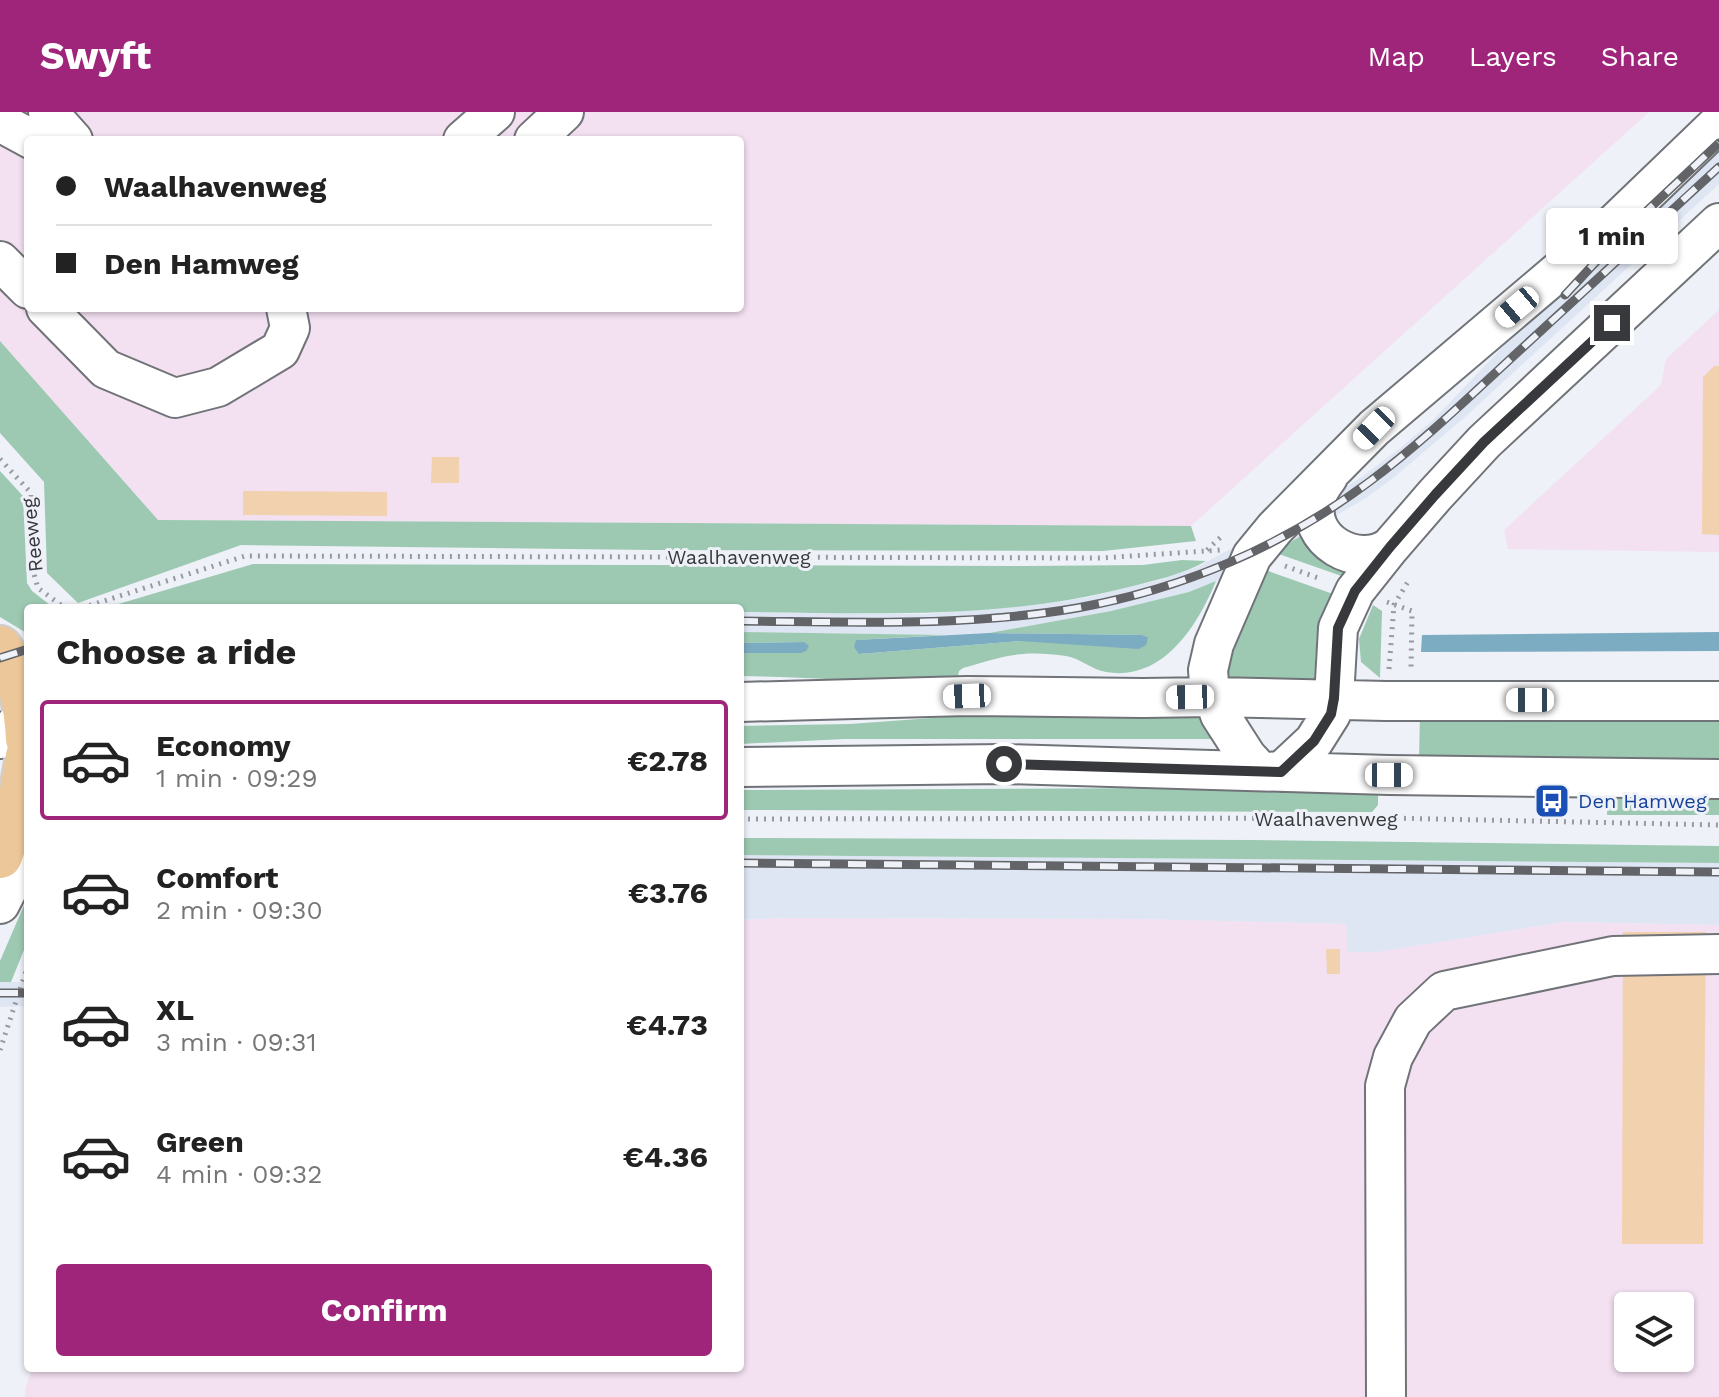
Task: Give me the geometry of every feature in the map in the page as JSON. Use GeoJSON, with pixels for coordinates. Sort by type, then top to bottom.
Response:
{"type":"FeatureCollection","features":[{"type":"Feature","properties":{"kind":"main road"},"geometry":{"type":"LineString","coordinates":[[0,648],[17,675],[23,693],[19,737],[21,796],[0,856]]}},
{"type":"Feature","properties":{"kind":"street"},"geometry":{"type":"LineString","coordinates":[[48,112],[69,136]]}},
{"type":"Feature","properties":{"kind":"street"},"geometry":{"type":"LineString","coordinates":[[468,136],[495,112]]}},
{"type":"Feature","properties":{"kind":"street"},"geometry":{"type":"LineString","coordinates":[[538,136],[564,112]]}},
{"type":"Feature","properties":{"kind":"street"},"geometry":{"type":"LineString","coordinates":[[0,122],[26,136]]}},
{"type":"Feature","properties":{"kind":"street"},"geometry":{"type":"LineString","coordinates":[[1270,772],[1237,743],[1220,715],[1209,683],[1208,670],[1214,644],[1252,556],[1275,528],[1353,451],[1612,226],[1719,123]]}},
{"type":"Feature","properties":{"kind":"street"},"geometry":{"type":"LineString","coordinates":[[1270,772],[1314,741],[1331,714],[1338,628],[1355,591],[1390,547],[1484,442],[1719,223]]}},
{"type":"Feature","properties":{"kind":"street"},"geometry":{"type":"LineString","coordinates":[[0,261],[24,285]]}},
{"type":"Feature","properties":{"kind":"street"},"geometry":{"type":"LineString","coordinates":[[50,312],[106,369],[175,398],[218,387],[280,350],[290,328],[287,312]]}},
{"type":"Feature","properties":{"kind":"street"},"geometry":{"type":"LineString","coordinates":[[1353,451],[1320,489],[1315,508],[1320,531],[1333,544],[1352,555],[1374,555],[1390,547]]}},
{"type":"Feature","properties":{"kind":"street"},"geometry":{"type":"LineString","coordinates":[[0,639],[24,652]]}},
{"type":"Feature","properties":{"kind":"street"},"geometry":{"type":"LineString","coordinates":[[1143,698],[1183,676],[1214,644]]}},
{"type":"Feature","properties":{"kind":"street"},"geometry":{"type":"LineString","coordinates":[[744,702],[967,696],[1719,701]]}},
{"type":"Feature","properties":{"kind":"street"},"geometry":{"type":"LineString","coordinates":[[744,767],[1004,764],[1389,775],[1719,779]]}},
{"type":"Feature","properties":{"kind":"street"},"geometry":{"type":"LineString","coordinates":[[0,904],[24,858]]}},
{"type":"Feature","properties":{"kind":"street"},"geometry":{"type":"LineString","coordinates":[[1386,1397],[1385,1086],[1393,1057],[1413,1020],[1444,991],[1613,956],[1719,954]]}},
{"type":"Feature","properties":{"kind":"path","name":"Reeweg"},"geometry":{"type":"LineString","coordinates":[[0,459],[31,493],[34,574],[38,588],[60,604]]}},
{"type":"Feature","properties":{"kind":"path","name":"Waalhavenweg"},"geometry":{"type":"LineString","coordinates":[[95,604],[245,556],[1101,558],[1229,550],[1394,605]]}},
{"type":"Feature","properties":{"kind":"path","name":"Waalhavenweg"},"geometry":{"type":"LineString","coordinates":[[744,819],[1388,818],[1719,825]]}},
{"type":"Feature","properties":{"kind":"path"},"geometry":{"type":"LineString","coordinates":[[0,1050],[24,977]]}},
{"type":"Feature","properties":{"kind":"shaded area"},"geometry":{"type":"Polygon","coordinates":[[[0,112],[1649,112],[1191,526],[158,520],[0,341],[0,112]]]}},
{"type":"Feature","properties":{"kind":"shaded area"},"geometry":{"type":"Polygon","coordinates":[[[1719,136],[1719,184],[1464,418],[1366,498],[1216,581],[1190,592],[1111,611],[989,633],[744,632],[744,612],[924,614],[1037,605],[1089,597],[1197,567],[1356,481],[1399,449],[1434,419],[1595,250],[1719,136]]]}},
{"type":"Feature","properties":{"kind":"shaded area"},"geometry":{"type":"Polygon","coordinates":[[[1719,310],[1719,552],[1508,549],[1504,530],[1661,385],[1666,359],[1719,310]]]}},
{"type":"Feature","properties":{"kind":"shaded area"},"geometry":{"type":"Polygon","coordinates":[[[744,855],[1719,863],[1719,925],[1564,922],[1378,952],[1347,952],[1345,924],[1136,919],[744,920],[744,855]]]}},
{"type":"Feature","properties":{"kind":"shaded area"},"geometry":{"type":"Polygon","coordinates":[[[1136,919],[1346,924],[1347,952],[1378,952],[1564,922],[1719,925],[1719,1397],[25,1397],[31,1372],[744,1372],[744,920],[1136,919]]]}},
{"type":"Feature","properties":{"kind":"shaded area"},"geometry":{"type":"Polygon","coordinates":[[[0,982],[24,982],[24,1006],[0,1007],[0,982]]]}},
{"type":"Feature","properties":{"kind":"green space"},"geometry":{"type":"Polygon","coordinates":[[[0,341],[158,520],[1191,526],[1196,541],[1103,551],[241,545],[78,603],[47,573],[44,482],[0,433],[0,341]]]}},
{"type":"Feature","properties":{"kind":"green space"},"geometry":{"type":"Polygon","coordinates":[[[0,471],[23,496],[27,583],[49,604],[24,604],[24,632],[0,617],[0,471]]]}},
{"type":"Feature","properties":{"kind":"green space"},"geometry":{"type":"Polygon","coordinates":[[[1301,536],[1319,556],[1347,573],[1350,579],[1273,552],[1301,536]]]}},
{"type":"Feature","properties":{"kind":"green space"},"geometry":{"type":"Polygon","coordinates":[[[1182,560],[1206,561],[1167,577],[1078,598],[982,610],[934,612],[744,612],[744,604],[118,604],[253,564],[1143,565],[1182,560]]]}},
{"type":"Feature","properties":{"kind":"green space"},"geometry":{"type":"Polygon","coordinates":[[[1254,566],[1336,595],[1317,633],[1314,683],[1223,680],[1254,566]]]}},
{"type":"Feature","properties":{"kind":"green space"},"geometry":{"type":"Polygon","coordinates":[[[1216,581],[1199,615],[1176,647],[1145,668],[1126,673],[1101,671],[1066,656],[1033,654],[1008,656],[963,668],[957,680],[876,681],[744,676],[744,653],[801,653],[804,642],[744,643],[744,632],[945,635],[857,640],[859,654],[1020,641],[1148,637],[989,633],[1111,611],[1189,592],[1216,581]]]}},
{"type":"Feature","properties":{"kind":"green space"},"geometry":{"type":"Polygon","coordinates":[[[1373,605],[1382,611],[1380,678],[1361,662],[1359,639],[1373,605]]]}},
{"type":"Feature","properties":{"kind":"green space"},"geometry":{"type":"Polygon","coordinates":[[[1200,713],[1215,739],[845,739],[744,744],[744,726],[850,724],[987,714],[1200,713]]]}},
{"type":"Feature","properties":{"kind":"green space"},"geometry":{"type":"Polygon","coordinates":[[[1420,714],[1719,718],[1719,762],[1419,759],[1420,714]]]}},
{"type":"Feature","properties":{"kind":"green space"},"geometry":{"type":"Polygon","coordinates":[[[1173,788],[1378,793],[1378,805],[1372,812],[744,810],[744,790],[1173,788]]]}},
{"type":"Feature","properties":{"kind":"green space"},"geometry":{"type":"Polygon","coordinates":[[[1608,793],[1719,796],[1719,815],[1607,815],[1608,793]]]}},
{"type":"Feature","properties":{"kind":"green space"},"geometry":{"type":"Polygon","coordinates":[[[744,838],[1719,846],[1719,863],[744,855],[744,838]]]}},
{"type":"Feature","properties":{"kind":"green space"},"geometry":{"type":"Polygon","coordinates":[[[24,905],[24,950],[11,982],[0,982],[0,961],[24,905]]]}},
{"type":"Feature","properties":{"kind":"water"},"geometry":{"type":"Polygon","coordinates":[[[1719,632],[1719,651],[1421,652],[1422,635],[1719,632]]]}},
{"type":"Feature","properties":{"kind":"water"},"geometry":{"type":"Polygon","coordinates":[[[989,633],[1148,637],[1146,645],[1139,649],[1020,641],[859,654],[854,647],[856,640],[989,633]]]}},
{"type":"Feature","properties":{"kind":"water"},"geometry":{"type":"Polygon","coordinates":[[[804,642],[809,646],[801,653],[744,653],[744,643],[804,642]]]}},
{"type":"Feature","properties":{"kind":"building"},"geometry":{"type":"Polygon","coordinates":[[[1714,366],[1719,366],[1719,535],[1702,534],[1703,377],[1714,366]]]}},
{"type":"Feature","properties":{"kind":"building"},"geometry":{"type":"Polygon","coordinates":[[[432,457],[459,457],[459,483],[431,483],[432,457]]]}},
{"type":"Feature","properties":{"kind":"building"},"geometry":{"type":"Polygon","coordinates":[[[243,491],[387,492],[387,516],[243,515],[243,491]]]}},
{"type":"Feature","properties":{"kind":"building"},"geometry":{"type":"Polygon","coordinates":[[[1623,932],[1706,932],[1703,1244],[1622,1244],[1623,932]]]}},
{"type":"Feature","properties":{"kind":"building"},"geometry":{"type":"Polygon","coordinates":[[[1326,949],[1340,949],[1340,974],[1327,974],[1326,949]]]}},
{"type":"Feature","properties":{"kind":"railway"},"geometry":{"type":"LineString","coordinates":[[1565,295],[1618,238],[1719,143]]}},
{"type":"Feature","properties":{"kind":"railway"},"geometry":{"type":"LineString","coordinates":[[744,621],[951,621],[1077,608],[1193,577],[1267,545],[1336,505],[1389,467],[1446,419],[1719,167]]}},
{"type":"Feature","properties":{"kind":"railway"},"geometry":{"type":"LineString","coordinates":[[0,658],[24,650]]}},
{"type":"Feature","properties":{"kind":"railway"},"geometry":{"type":"LineString","coordinates":[[744,863],[1719,872]]}},
{"type":"Feature","properties":{"kind":"railway"},"geometry":{"type":"LineString","coordinates":[[0,993],[24,993]]}},
{"type":"Feature","properties":{"kind":"place","name":"Den Hamweg"},"geometry":{"type":"Point","coordinates":[1552,801]}},
{"type":"Feature","properties":{"kind":"route"},"geometry":{"type":"LineString","coordinates":[[1004,764],[1281,772],[1314,741],[1331,714],[1338,628],[1355,591],[1484,442],[1612,323]]}}]}
